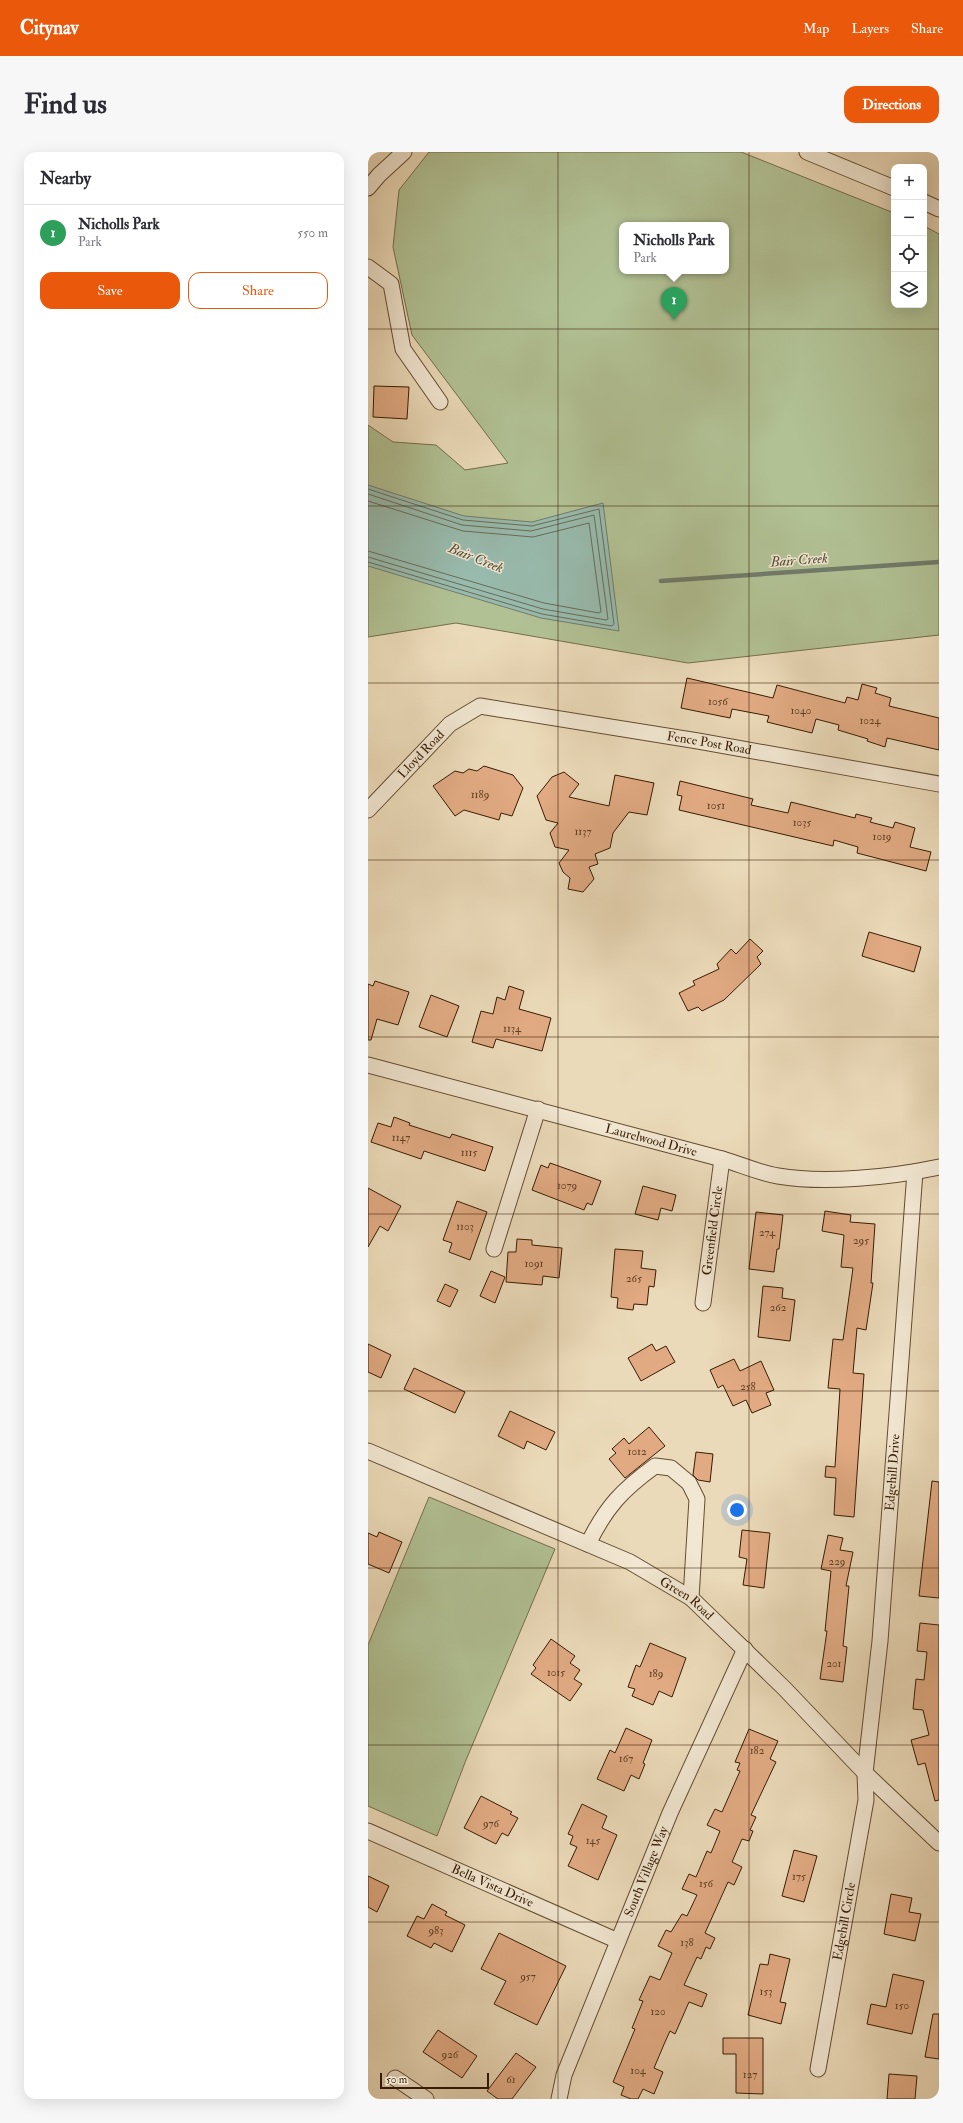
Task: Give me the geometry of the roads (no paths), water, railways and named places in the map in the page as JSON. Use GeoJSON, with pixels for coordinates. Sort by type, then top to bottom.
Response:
{"type":"FeatureCollection","features":[{"type":"Feature","properties":{"kind":"street"},"geometry":{"type":"LineString","coordinates":[[368,188],[379,175],[404,152]]}},
{"type":"Feature","properties":{"kind":"street"},"geometry":{"type":"LineString","coordinates":[[807,152],[891,187]]}},
{"type":"Feature","properties":{"kind":"street"},"geometry":{"type":"LineString","coordinates":[[927,204],[939,210]]}},
{"type":"Feature","properties":{"kind":"street"},"geometry":{"type":"LineString","coordinates":[[368,267],[391,284],[403,349],[440,402]]}},
{"type":"Feature","properties":{"kind":"street","name":"Fence Post Road"},"geometry":{"type":"LineString","coordinates":[[480,706],[698,741],[939,784]]}},
{"type":"Feature","properties":{"kind":"street","name":"Lloyd Road"},"geometry":{"type":"LineString","coordinates":[[368,810],[450,724],[480,706]]}},
{"type":"Feature","properties":{"kind":"street","name":"Laurelwood Drive"},"geometry":{"type":"LineString","coordinates":[[368,1065],[722,1158],[777,1176],[820,1179],[914,1172],[939,1167]]}},
{"type":"Feature","properties":{"kind":"street"},"geometry":{"type":"LineString","coordinates":[[494,1249],[538,1109]]}},
{"type":"Feature","properties":{"kind":"street","name":"Greenfield Circle"},"geometry":{"type":"LineString","coordinates":[[703,1303],[722,1158]]}},
{"type":"Feature","properties":{"kind":"street","name":"Edgehill Drive"},"geometry":{"type":"LineString","coordinates":[[865,1773],[880,1641],[914,1172]]}},
{"type":"Feature","properties":{"kind":"street","name":"Green Road"},"geometry":{"type":"LineString","coordinates":[[368,1451],[630,1562],[691,1598],[745,1649],[865,1773],[939,1843]]}},
{"type":"Feature","properties":{"kind":"street"},"geometry":{"type":"LineString","coordinates":[[588,1544],[609,1506],[632,1482],[655,1466],[671,1468],[689,1483],[697,1499],[691,1598]]}},
{"type":"Feature","properties":{"kind":"street","name":"South Village Way"},"geometry":{"type":"LineString","coordinates":[[559,2099],[564,2075],[670,1813],[745,1649]]}},
{"type":"Feature","properties":{"kind":"street","name":"Edgehill Circle"},"geometry":{"type":"LineString","coordinates":[[818,2069],[864,1817],[865,1773]]}},
{"type":"Feature","properties":{"kind":"street","name":"Bella Vista Drive"},"geometry":{"type":"LineString","coordinates":[[368,1831],[618,1941]]}},
{"type":"Feature","properties":{"kind":"street"},"geometry":{"type":"LineString","coordinates":[[395,2078],[426,2099]]}},
{"type":"Feature","properties":{"kind":"water"},"geometry":{"type":"Polygon","coordinates":[[[368,485],[464,516],[532,522],[603,503],[619,631],[541,618],[368,566],[368,485]]]}},
{"type":"Feature","properties":{"kind":"waterway","name":"Bair Creek"},"geometry":{"type":"LineString","coordinates":[[661,581],[939,562]]}},
{"type":"Feature","properties":{"kind":"place","name":"Nicholls Park"},"geometry":{"type":"Point","coordinates":[674,320]}}]}
